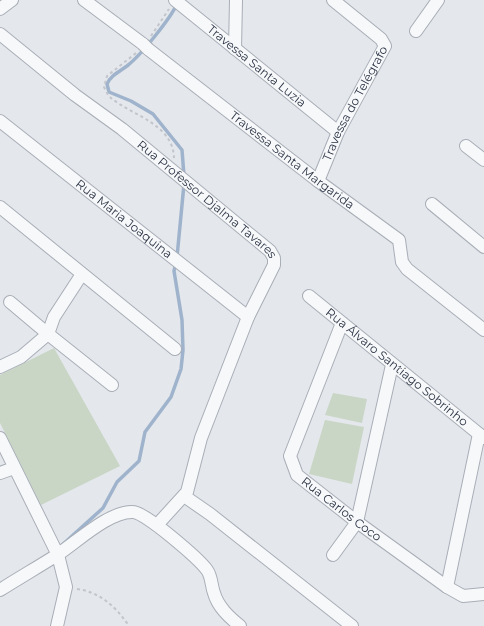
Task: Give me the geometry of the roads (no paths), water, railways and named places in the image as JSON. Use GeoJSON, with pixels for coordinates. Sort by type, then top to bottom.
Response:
{"type":"FeatureCollection","features":[{"type":"Feature","properties":{"kind":"street"},"geometry":{"type":"LineString","coordinates":[[0,9],[12,0]]}},
{"type":"Feature","properties":{"kind":"street","name":"Travessa Santa Margarida"},"geometry":{"type":"LineString","coordinates":[[84,0],[318,181],[399,240],[402,262],[407,269],[484,330]]}},
{"type":"Feature","properties":{"kind":"street"},"geometry":{"type":"LineString","coordinates":[[235,49],[236,0]]}},
{"type":"Feature","properties":{"kind":"street","name":"Travessa do Telégrafo"},"geometry":{"type":"LineString","coordinates":[[318,181],[338,132],[385,46],[381,39],[333,0]]}},
{"type":"Feature","properties":{"kind":"street"},"geometry":{"type":"LineString","coordinates":[[416,31],[438,0]]}},
{"type":"Feature","properties":{"kind":"street","name":"Travessa Santa Luzia"},"geometry":{"type":"LineString","coordinates":[[175,4],[235,49],[338,132]]}},
{"type":"Feature","properties":{"kind":"street","name":"Rua Professor Djalma Tavares"},"geometry":{"type":"LineString","coordinates":[[0,34],[174,172],[270,251],[274,258],[274,265],[248,317],[201,438],[186,492],[184,496],[157,524]]}},
{"type":"Feature","properties":{"kind":"street","name":"Rua Maria Joaquina"},"geometry":{"type":"LineString","coordinates":[[0,121],[248,317]]}},
{"type":"Feature","properties":{"kind":"street"},"geometry":{"type":"LineString","coordinates":[[466,146],[484,160]]}},
{"type":"Feature","properties":{"kind":"street"},"geometry":{"type":"LineString","coordinates":[[432,204],[484,247]]}},
{"type":"Feature","properties":{"kind":"street"},"geometry":{"type":"LineString","coordinates":[[0,208],[176,349]]}},
{"type":"Feature","properties":{"kind":"street"},"geometry":{"type":"LineString","coordinates":[[0,367],[21,357],[48,334],[54,317],[82,274]]}},
{"type":"Feature","properties":{"kind":"street","name":"Rua Álvaro Santiago Sobrinho"},"geometry":{"type":"LineString","coordinates":[[309,296],[482,436]]}},
{"type":"Feature","properties":{"kind":"street"},"geometry":{"type":"LineString","coordinates":[[10,302],[112,385]]}},
{"type":"Feature","properties":{"kind":"street","name":"Rua Carlos Coco"},"geometry":{"type":"LineString","coordinates":[[342,323],[290,456],[297,475],[357,522],[447,587],[463,596],[484,594]]}},
{"type":"Feature","properties":{"kind":"street"},"geometry":{"type":"LineString","coordinates":[[333,555],[357,522],[392,364]]}},
{"type":"Feature","properties":{"kind":"street"},"geometry":{"type":"LineString","coordinates":[[447,587],[482,436]]}},
{"type":"Feature","properties":{"kind":"street"},"geometry":{"type":"LineString","coordinates":[[0,438],[58,555],[66,587],[57,626]]}},
{"type":"Feature","properties":{"kind":"street"},"geometry":{"type":"LineString","coordinates":[[0,473],[14,468]]}},
{"type":"Feature","properties":{"kind":"street"},"geometry":{"type":"LineString","coordinates":[[184,496],[210,514],[352,626]]}},
{"type":"Feature","properties":{"kind":"street"},"geometry":{"type":"LineString","coordinates":[[0,590],[58,555],[108,520],[132,512],[140,513],[157,524],[206,570],[212,581],[216,598],[227,616],[240,626]]}},
{"type":"Feature","properties":{"kind":"waterway"},"geometry":{"type":"LineString","coordinates":[[177,4],[147,46],[133,61],[113,76],[107,84],[109,92],[131,101],[153,114],[182,150],[184,176]]}},
{"type":"Feature","properties":{"kind":"waterway"},"geometry":{"type":"LineString","coordinates":[[177,257],[184,184]]}},
{"type":"Feature","properties":{"kind":"waterway"},"geometry":{"type":"LineString","coordinates":[[61,546],[103,508],[117,482],[139,461],[145,432],[171,397],[181,369],[183,350],[182,320],[174,271],[176,263]]}}]}
